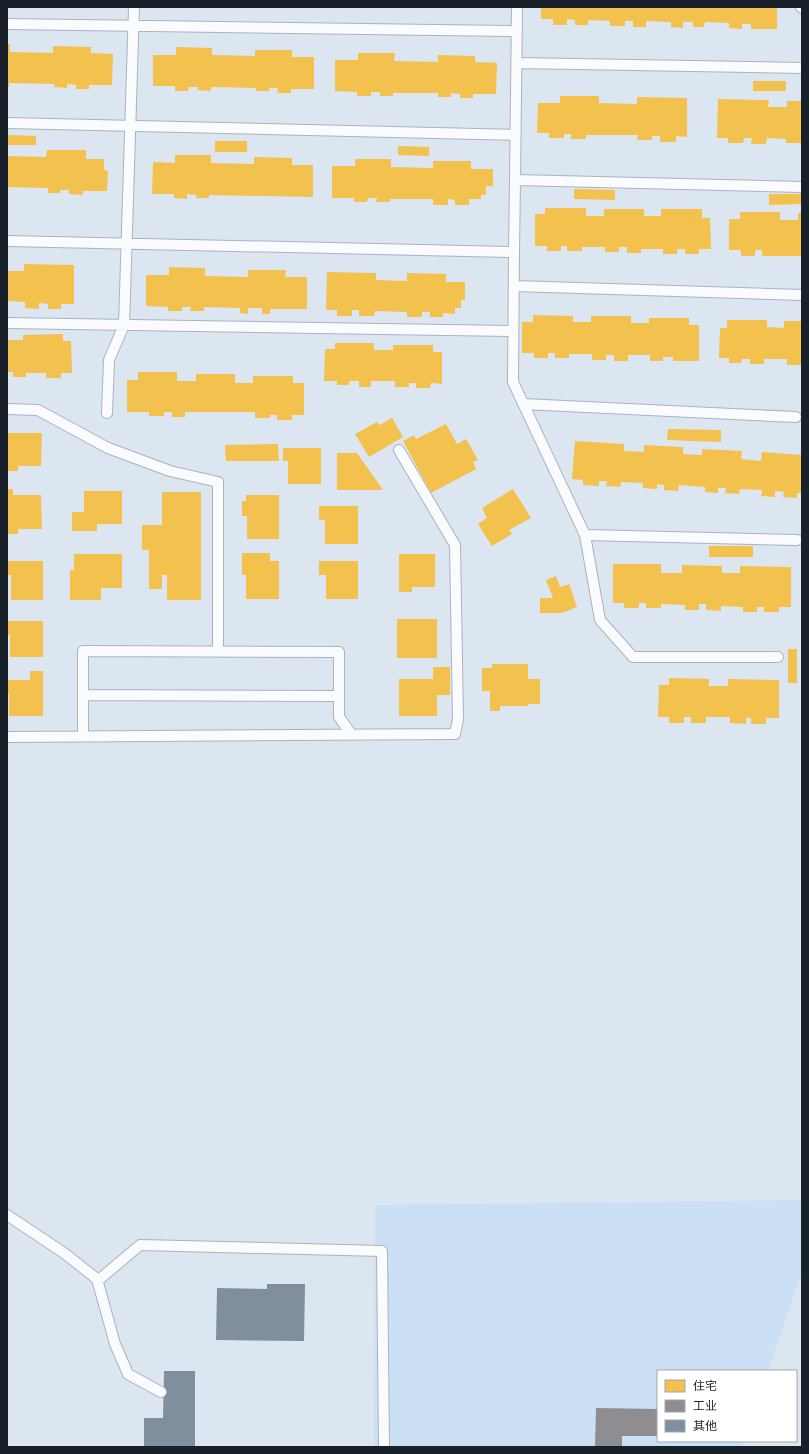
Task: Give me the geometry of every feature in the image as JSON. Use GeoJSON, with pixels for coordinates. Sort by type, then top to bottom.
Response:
{"type":"FeatureCollection","features":[{"type":"Feature","properties":{"kind":"lane"},"geometry":{"type":"LineString","coordinates":[[107,413],[108,360],[124,325],[134,7]]}},
{"type":"Feature","properties":{"kind":"lane"},"geometry":{"type":"LineString","coordinates":[[517,7],[513,382],[585,535],[600,620],[633,657],[778,657]]}},
{"type":"Feature","properties":{"kind":"lane"},"geometry":{"type":"LineString","coordinates":[[7,24],[517,31]]}},
{"type":"Feature","properties":{"kind":"lane"},"geometry":{"type":"LineString","coordinates":[[517,63],[802,68]]}},
{"type":"Feature","properties":{"kind":"lane"},"geometry":{"type":"LineString","coordinates":[[7,122],[516,135]]}},
{"type":"Feature","properties":{"kind":"lane"},"geometry":{"type":"LineString","coordinates":[[515,180],[802,187]]}},
{"type":"Feature","properties":{"kind":"lane"},"geometry":{"type":"LineString","coordinates":[[7,241],[514,252]]}},
{"type":"Feature","properties":{"kind":"lane"},"geometry":{"type":"LineString","coordinates":[[514,286],[802,295]]}},
{"type":"Feature","properties":{"kind":"lane"},"geometry":{"type":"LineString","coordinates":[[7,324],[514,331]]}},
{"type":"Feature","properties":{"kind":"lane"},"geometry":{"type":"LineString","coordinates":[[523,404],[796,417]]}},
{"type":"Feature","properties":{"kind":"lane"},"geometry":{"type":"LineString","coordinates":[[7,409],[38,410],[108,448],[170,471],[218,482],[218,652]]}},
{"type":"Feature","properties":{"kind":"lane"},"geometry":{"type":"LineString","coordinates":[[7,737],[455,734],[458,719],[455,545],[399,450]]}},
{"type":"Feature","properties":{"kind":"lane"},"geometry":{"type":"LineString","coordinates":[[585,535],[797,540]]}},
{"type":"Feature","properties":{"kind":"lane"},"geometry":{"type":"LineString","coordinates":[[82,736],[83,651],[340,652],[339,717],[352,735]]}},
{"type":"Feature","properties":{"kind":"lane"},"geometry":{"type":"LineString","coordinates":[[82,695],[339,696]]}},
{"type":"Feature","properties":{"kind":"lane"},"geometry":{"type":"LineString","coordinates":[[7,1215],[64,1253],[97,1280],[115,1344],[128,1374],[160,1392]]}},
{"type":"Feature","properties":{"kind":"lane"},"geometry":{"type":"LineString","coordinates":[[101,1278],[140,1245],[382,1251],[384,1447]]}},
{"type":"Feature","properties":{"kind":"shaded area"},"geometry":{"type":"Polygon","coordinates":[[[802,1200],[802,1272],[768,1370],[657,1370],[657,1442],[743,1442],[741,1447],[374,1447],[375,1205],[802,1200]]]}},
{"type":"Feature","properties":{"kind":"building: 住宅"},"geometry":{"type":"Polygon","coordinates":[[[541,7],[777,7],[777,29],[751,29],[751,24],[742,24],[742,29],[729,28],[729,23],[705,22],[704,27],[693,27],[693,22],[683,22],[683,28],[671,27],[671,22],[646,21],[646,27],[633,27],[633,21],[625,21],[625,26],[610,26],[610,21],[588,20],[588,25],[575,25],[575,20],[567,19],[567,25],[553,25],[553,19],[541,19],[541,7]]]}},
{"type":"Feature","properties":{"kind":"building: 住宅"},"geometry":{"type":"Polygon","coordinates":[[[7,44],[10,44],[10,52],[53,53],[53,46],[91,47],[91,53],[113,54],[112,85],[89,85],[89,89],[76,89],[76,85],[67,84],[67,88],[54,87],[54,84],[9,83],[9,87],[7,87],[7,44]]]}},
{"type":"Feature","properties":{"kind":"building: 住宅"},"geometry":{"type":"Polygon","coordinates":[[[176,47],[212,48],[212,55],[255,56],[255,50],[292,50],[292,57],[314,57],[314,89],[291,89],[291,93],[277,93],[278,88],[269,88],[269,91],[256,91],[256,88],[211,87],[211,91],[197,90],[198,87],[189,87],[188,91],[175,91],[175,86],[153,86],[153,55],[176,55],[176,47]]]}},
{"type":"Feature","properties":{"kind":"building: 住宅"},"geometry":{"type":"Polygon","coordinates":[[[358,53],[395,53],[394,61],[438,62],[438,55],[475,56],[475,62],[497,63],[496,94],[473,94],[473,98],[460,98],[460,94],[451,93],[451,97],[438,97],[438,93],[393,93],[393,96],[380,96],[380,92],[371,92],[371,96],[357,96],[357,92],[335,91],[335,60],[358,60],[358,53]]]}},
{"type":"Feature","properties":{"kind":"building: 住宅"},"geometry":{"type":"Polygon","coordinates":[[[753,81],[786,81],[786,91],[753,91],[753,81]]]}},
{"type":"Feature","properties":{"kind":"building: 住宅"},"geometry":{"type":"Polygon","coordinates":[[[560,96],[599,96],[599,103],[637,104],[637,97],[687,98],[687,137],[676,136],[676,142],[660,142],[660,136],[652,136],[652,140],[637,140],[638,135],[586,135],[586,139],[571,139],[571,134],[564,134],[564,138],[549,138],[549,133],[537,133],[538,103],[560,103],[560,96]]]}},
{"type":"Feature","properties":{"kind":"building: 住宅"},"geometry":{"type":"Polygon","coordinates":[[[718,99],[769,100],[768,107],[787,107],[787,101],[802,101],[801,143],[786,143],[786,139],[767,138],[766,144],[751,144],[752,138],[744,138],[743,143],[728,143],[728,138],[717,138],[718,99]]]}},
{"type":"Feature","properties":{"kind":"building: 住宅"},"geometry":{"type":"Polygon","coordinates":[[[7,135],[36,136],[36,145],[7,145],[7,135]]]}},
{"type":"Feature","properties":{"kind":"building: 住宅"},"geometry":{"type":"Polygon","coordinates":[[[215,141],[247,141],[247,152],[215,152],[215,141]]]}},
{"type":"Feature","properties":{"kind":"building: 住宅"},"geometry":{"type":"Polygon","coordinates":[[[398,146],[429,147],[429,156],[398,155],[398,146]]]}},
{"type":"Feature","properties":{"kind":"building: 住宅"},"geometry":{"type":"Polygon","coordinates":[[[47,150],[86,150],[86,159],[104,159],[104,170],[108,171],[107,191],[83,191],[83,195],[69,194],[69,190],[60,190],[60,193],[48,193],[48,188],[7,187],[7,156],[46,157],[47,150]]]}},
{"type":"Feature","properties":{"kind":"building: 住宅"},"geometry":{"type":"Polygon","coordinates":[[[175,155],[211,155],[211,163],[254,164],[254,157],[292,158],[292,165],[313,165],[313,197],[209,195],[209,198],[196,198],[196,195],[187,194],[187,199],[174,198],[174,194],[152,194],[153,162],[175,163],[175,155]]]}},
{"type":"Feature","properties":{"kind":"building: 住宅"},"geometry":{"type":"Polygon","coordinates":[[[355,159],[391,159],[391,167],[433,168],[433,161],[471,161],[471,169],[493,169],[493,186],[486,186],[486,195],[481,195],[481,199],[469,199],[469,205],[455,205],[455,200],[448,199],[448,205],[433,205],[433,199],[390,199],[390,202],[376,202],[377,198],[368,198],[367,202],[354,202],[354,198],[332,198],[332,166],[355,166],[355,159]]]}},
{"type":"Feature","properties":{"kind":"building: 住宅"},"geometry":{"type":"Polygon","coordinates":[[[574,189],[615,190],[615,200],[574,199],[574,189]]]}},
{"type":"Feature","properties":{"kind":"building: 住宅"},"geometry":{"type":"Polygon","coordinates":[[[769,194],[802,194],[802,204],[769,205],[769,194]]]}},
{"type":"Feature","properties":{"kind":"building: 住宅"},"geometry":{"type":"Polygon","coordinates":[[[545,208],[586,208],[586,216],[604,216],[604,209],[644,209],[644,216],[661,216],[661,209],[702,209],[702,218],[710,218],[711,249],[699,249],[699,254],[685,254],[685,249],[677,249],[677,254],[663,254],[663,249],[641,249],[641,253],[627,253],[627,247],[619,247],[619,252],[605,252],[605,247],[582,247],[582,251],[567,251],[567,246],[561,246],[561,251],[547,251],[547,246],[535,246],[535,214],[545,214],[545,208]]]}},
{"type":"Feature","properties":{"kind":"building: 住宅"},"geometry":{"type":"Polygon","coordinates":[[[740,212],[780,212],[780,220],[798,220],[798,213],[802,213],[802,256],[762,256],[762,250],[755,250],[755,256],[741,256],[741,250],[729,250],[729,219],[740,219],[740,212]]]}},
{"type":"Feature","properties":{"kind":"building: 住宅"},"geometry":{"type":"Polygon","coordinates":[[[24,264],[74,265],[74,304],[61,304],[61,309],[48,309],[48,304],[39,303],[39,309],[25,308],[25,302],[7,301],[7,271],[24,271],[24,264]]]}},
{"type":"Feature","properties":{"kind":"building: 住宅"},"geometry":{"type":"Polygon","coordinates":[[[169,267],[205,268],[205,276],[248,277],[248,270],[286,270],[285,277],[307,277],[307,309],[270,309],[270,314],[262,314],[262,308],[248,308],[248,314],[240,313],[240,308],[204,307],[204,311],[190,311],[191,307],[182,307],[182,311],[168,311],[168,307],[146,306],[146,275],[169,275],[169,267]]]}},
{"type":"Feature","properties":{"kind":"building: 住宅"},"geometry":{"type":"Polygon","coordinates":[[[327,272],[376,273],[376,280],[407,281],[407,273],[446,274],[446,282],[465,282],[465,300],[461,300],[461,308],[455,308],[455,314],[443,313],[443,317],[430,317],[430,312],[422,312],[422,317],[407,317],[407,312],[375,311],[374,316],[359,316],[359,310],[352,310],[352,316],[337,316],[337,310],[326,310],[327,272]]]}},
{"type":"Feature","properties":{"kind":"building: 住宅"},"geometry":{"type":"Polygon","coordinates":[[[533,315],[573,316],[573,322],[591,322],[591,316],[631,316],[631,323],[649,323],[649,318],[689,318],[689,325],[699,325],[699,361],[673,361],[673,357],[663,357],[663,361],[650,361],[650,355],[628,355],[628,361],[614,361],[614,355],[606,355],[606,360],[592,360],[592,354],[569,354],[569,358],[555,358],[555,353],[548,353],[548,358],[534,358],[534,353],[522,353],[522,322],[533,322],[533,315]]]}},
{"type":"Feature","properties":{"kind":"building: 住宅"},"geometry":{"type":"Polygon","coordinates":[[[727,320],[767,320],[767,327],[784,328],[784,321],[802,321],[802,365],[787,365],[787,359],[764,359],[764,364],[750,364],[750,359],[742,359],[741,363],[729,363],[729,358],[719,358],[720,328],[727,328],[727,320]]]}},
{"type":"Feature","properties":{"kind":"building: 住宅"},"geometry":{"type":"Polygon","coordinates":[[[63,334],[63,341],[71,341],[72,373],[61,373],[61,378],[46,378],[46,373],[26,373],[26,377],[13,377],[13,372],[7,372],[7,340],[23,340],[23,335],[63,334]]]}},
{"type":"Feature","properties":{"kind":"building: 住宅"},"geometry":{"type":"Polygon","coordinates":[[[335,343],[374,343],[374,350],[393,350],[393,345],[433,345],[433,352],[442,352],[442,384],[431,383],[430,388],[416,388],[416,383],[409,383],[409,387],[395,387],[395,381],[371,381],[371,387],[359,387],[359,381],[349,381],[349,385],[337,385],[337,381],[324,381],[325,349],[335,349],[335,343]]]}},
{"type":"Feature","properties":{"kind":"building: 住宅"},"geometry":{"type":"Polygon","coordinates":[[[138,372],[177,372],[177,381],[196,381],[196,374],[235,374],[235,383],[253,383],[253,376],[293,376],[293,383],[304,383],[304,415],[292,415],[292,420],[277,420],[277,415],[270,415],[270,418],[255,418],[255,412],[185,412],[185,417],[172,417],[172,412],[164,412],[164,416],[149,416],[149,412],[127,412],[127,380],[138,380],[138,372]]]}},
{"type":"Feature","properties":{"kind":"building: 住宅"},"geometry":{"type":"Polygon","coordinates":[[[392,418],[403,437],[369,457],[355,434],[377,422],[380,425],[392,418]]]}},
{"type":"Feature","properties":{"kind":"building: 住宅"},"geometry":{"type":"Polygon","coordinates":[[[446,424],[457,444],[466,439],[478,460],[473,462],[476,469],[431,493],[403,441],[414,435],[416,439],[446,424]]]}},
{"type":"Feature","properties":{"kind":"building: 住宅"},"geometry":{"type":"Polygon","coordinates":[[[668,429],[721,430],[721,442],[667,440],[668,429]]]}},
{"type":"Feature","properties":{"kind":"building: 住宅"},"geometry":{"type":"Polygon","coordinates":[[[7,433],[42,433],[41,466],[18,466],[18,471],[7,471],[7,433]]]}},
{"type":"Feature","properties":{"kind":"building: 住宅"},"geometry":{"type":"Polygon","coordinates":[[[575,441],[624,444],[624,451],[644,452],[644,445],[683,447],[683,454],[702,455],[702,449],[742,451],[741,459],[761,461],[762,452],[802,455],[802,493],[797,493],[797,498],[783,497],[784,492],[775,491],[775,497],[761,496],[762,490],[740,489],[739,494],[725,493],[726,488],[718,488],[718,493],[705,492],[705,487],[679,485],[678,491],[664,490],[664,485],[657,484],[657,489],[643,488],[643,483],[621,482],[620,487],[606,486],[607,481],[599,481],[599,486],[583,485],[583,480],[572,479],[575,441]]]}},
{"type":"Feature","properties":{"kind":"building: 住宅"},"geometry":{"type":"Polygon","coordinates":[[[278,444],[279,461],[226,461],[225,445],[278,444]]]}},
{"type":"Feature","properties":{"kind":"building: 住宅"},"geometry":{"type":"Polygon","coordinates":[[[283,448],[321,448],[321,484],[288,484],[288,461],[283,461],[283,448]]]}},
{"type":"Feature","properties":{"kind":"building: 住宅"},"geometry":{"type":"Polygon","coordinates":[[[337,453],[357,453],[383,490],[337,490],[337,453]]]}},
{"type":"Feature","properties":{"kind":"building: 住宅"},"geometry":{"type":"Polygon","coordinates":[[[7,489],[13,489],[13,495],[41,495],[42,529],[18,529],[18,534],[7,534],[7,489]]]}},
{"type":"Feature","properties":{"kind":"building: 住宅"},"geometry":{"type":"Polygon","coordinates":[[[513,489],[531,518],[509,530],[512,534],[492,546],[478,524],[487,518],[482,508],[513,489]]]}},
{"type":"Feature","properties":{"kind":"building: 住宅"},"geometry":{"type":"Polygon","coordinates":[[[84,491],[122,491],[122,524],[97,524],[97,531],[72,531],[72,512],[84,512],[84,491]]]}},
{"type":"Feature","properties":{"kind":"building: 住宅"},"geometry":{"type":"Polygon","coordinates":[[[162,492],[201,492],[201,600],[167,600],[167,575],[162,575],[162,589],[149,589],[149,550],[142,550],[142,525],[162,525],[162,492]]]}},
{"type":"Feature","properties":{"kind":"building: 住宅"},"geometry":{"type":"Polygon","coordinates":[[[246,495],[279,495],[279,539],[247,539],[247,516],[242,516],[242,501],[246,501],[246,495]]]}},
{"type":"Feature","properties":{"kind":"building: 住宅"},"geometry":{"type":"Polygon","coordinates":[[[319,506],[358,506],[358,544],[325,544],[325,520],[319,520],[319,506]]]}},
{"type":"Feature","properties":{"kind":"building: 住宅"},"geometry":{"type":"Polygon","coordinates":[[[709,546],[753,546],[753,557],[709,557],[709,546]]]}},
{"type":"Feature","properties":{"kind":"building: 住宅"},"geometry":{"type":"Polygon","coordinates":[[[242,553],[270,553],[270,561],[279,561],[279,599],[246,599],[246,575],[242,575],[242,553]]]}},
{"type":"Feature","properties":{"kind":"building: 住宅"},"geometry":{"type":"Polygon","coordinates":[[[74,554],[122,554],[122,588],[101,588],[101,600],[70,600],[70,570],[74,570],[74,554]]]}},
{"type":"Feature","properties":{"kind":"building: 住宅"},"geometry":{"type":"Polygon","coordinates":[[[399,554],[435,554],[435,587],[412,587],[412,592],[399,592],[399,554]]]}},
{"type":"Feature","properties":{"kind":"building: 住宅"},"geometry":{"type":"Polygon","coordinates":[[[7,561],[43,561],[43,600],[11,600],[11,575],[7,575],[7,561]]]}},
{"type":"Feature","properties":{"kind":"building: 住宅"},"geometry":{"type":"Polygon","coordinates":[[[319,561],[358,561],[358,599],[326,599],[326,575],[319,575],[319,561]]]}},
{"type":"Feature","properties":{"kind":"building: 住宅"},"geometry":{"type":"Polygon","coordinates":[[[613,564],[661,564],[661,573],[682,573],[682,565],[722,566],[722,573],[740,573],[740,566],[791,567],[791,607],[779,607],[779,612],[764,612],[764,607],[757,607],[757,612],[743,612],[743,607],[721,606],[721,611],[706,610],[706,604],[699,604],[699,610],[685,610],[685,605],[661,604],[661,608],[646,608],[646,603],[639,603],[639,608],[624,608],[624,603],[613,603],[613,564]]]}},
{"type":"Feature","properties":{"kind":"building: 住宅"},"geometry":{"type":"Polygon","coordinates":[[[556,576],[560,587],[569,584],[577,607],[562,613],[540,613],[540,598],[553,598],[546,580],[556,576]]]}},
{"type":"Feature","properties":{"kind":"building: 住宅"},"geometry":{"type":"Polygon","coordinates":[[[397,619],[437,619],[437,658],[397,658],[397,619]]]}},
{"type":"Feature","properties":{"kind":"building: 住宅"},"geometry":{"type":"Polygon","coordinates":[[[7,621],[43,621],[43,657],[10,657],[10,635],[7,635],[7,621]]]}},
{"type":"Feature","properties":{"kind":"building: 住宅"},"geometry":{"type":"Polygon","coordinates":[[[788,649],[797,649],[797,683],[788,683],[788,649]]]}},
{"type":"Feature","properties":{"kind":"building: 住宅"},"geometry":{"type":"Polygon","coordinates":[[[492,664],[528,664],[528,679],[540,679],[540,704],[528,704],[528,706],[500,706],[500,711],[490,711],[490,691],[482,691],[482,668],[492,668],[492,664]]]}},
{"type":"Feature","properties":{"kind":"building: 住宅"},"geometry":{"type":"Polygon","coordinates":[[[433,667],[450,667],[450,695],[437,695],[437,716],[399,716],[399,679],[433,679],[433,667]]]}},
{"type":"Feature","properties":{"kind":"building: 住宅"},"geometry":{"type":"Polygon","coordinates":[[[30,671],[43,671],[43,716],[9,716],[9,694],[7,694],[7,680],[30,680],[30,671]]]}},
{"type":"Feature","properties":{"kind":"building: 住宅"},"geometry":{"type":"Polygon","coordinates":[[[669,678],[709,679],[709,686],[728,686],[728,679],[779,680],[779,718],[766,718],[766,724],[751,724],[751,718],[746,718],[746,724],[730,723],[730,717],[706,717],[706,723],[691,723],[691,717],[684,717],[684,723],[669,723],[669,717],[658,717],[659,685],[669,685],[669,678]]]}},
{"type":"Feature","properties":{"kind":"building: 工业"},"geometry":{"type":"Polygon","coordinates":[[[596,1408],[657,1409],[657,1436],[622,1436],[622,1447],[595,1447],[596,1408]]]}},
{"type":"Feature","properties":{"kind":"building: 其他"},"geometry":{"type":"Polygon","coordinates":[[[267,1284],[305,1284],[304,1341],[216,1340],[217,1288],[267,1289],[267,1284]]]}},
{"type":"Feature","properties":{"kind":"building: 其他"},"geometry":{"type":"Polygon","coordinates":[[[164,1371],[195,1371],[195,1447],[144,1447],[144,1418],[163,1418],[164,1371]]]}}]}
